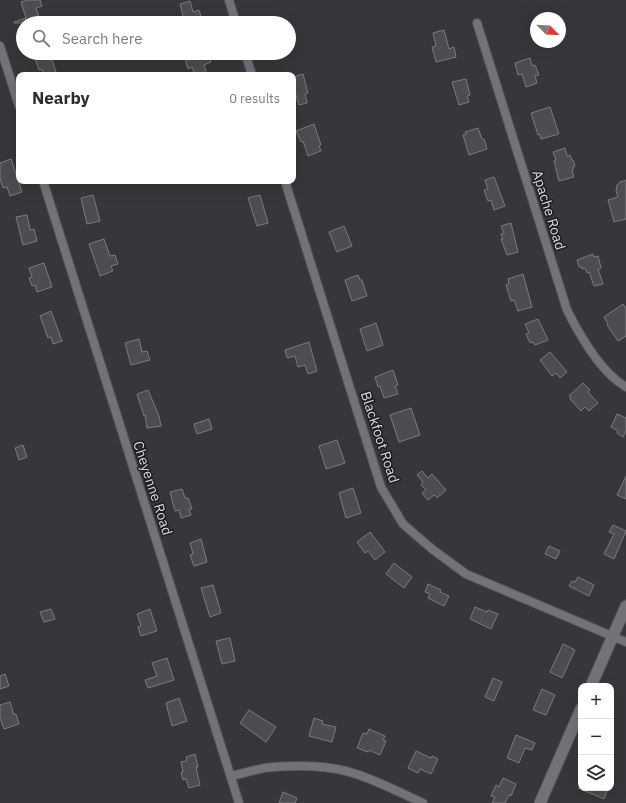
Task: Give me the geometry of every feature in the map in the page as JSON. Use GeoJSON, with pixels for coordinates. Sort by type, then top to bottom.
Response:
{"type":"FeatureCollection","features":[{"type":"Feature","properties":{"kind":"main road"},"geometry":{"type":"LineString","coordinates":[[592,683],[626,606]]}},
{"type":"Feature","properties":{"kind":"main road"},"geometry":{"type":"LineString","coordinates":[[540,803],[578,716]]}},
{"type":"Feature","properties":{"kind":"street"},"geometry":{"type":"LineString","coordinates":[[228,0],[234,16]]}},
{"type":"Feature","properties":{"kind":"street","name":"Apache Road"},"geometry":{"type":"LineString","coordinates":[[477,23],[567,310],[579,334],[596,357],[606,370],[626,387]]}},
{"type":"Feature","properties":{"kind":"street"},"geometry":{"type":"LineString","coordinates":[[0,46],[16,97]]}},
{"type":"Feature","properties":{"kind":"street"},"geometry":{"type":"LineString","coordinates":[[247,60],[251,72]]}},
{"type":"Feature","properties":{"kind":"street","name":"Cheyenne Road"},"geometry":{"type":"LineString","coordinates":[[44,184],[239,803]]}},
{"type":"Feature","properties":{"kind":"street","name":"Blackfoot Road"},"geometry":{"type":"LineString","coordinates":[[286,184],[381,487],[403,524],[432,549],[466,574],[626,642]]}},
{"type":"Feature","properties":{"kind":"street"},"geometry":{"type":"LineString","coordinates":[[231,776],[271,767],[299,765],[324,767],[348,772],[368,779],[423,803]]}},
{"type":"Feature","properties":{"kind":"building"},"geometry":{"type":"Polygon","coordinates":[[[28,0],[40,0],[42,6],[36,8],[39,16],[25,16],[21,2],[28,0]]]}},
{"type":"Feature","properties":{"kind":"building"},"geometry":{"type":"Polygon","coordinates":[[[190,1],[193,12],[199,10],[201,16],[183,16],[180,4],[190,1]]]}},
{"type":"Feature","properties":{"kind":"building"},"geometry":{"type":"Polygon","coordinates":[[[444,30],[449,49],[454,47],[456,57],[436,62],[432,47],[436,46],[433,33],[444,30]]]}},
{"type":"Feature","properties":{"kind":"building"},"geometry":{"type":"Polygon","coordinates":[[[530,58],[532,66],[535,65],[539,75],[535,76],[537,83],[526,87],[522,74],[518,75],[515,63],[530,58]]]}},
{"type":"Feature","properties":{"kind":"building"},"geometry":{"type":"Polygon","coordinates":[[[35,60],[52,60],[56,72],[43,72],[42,69],[39,70],[35,60]]]}},
{"type":"Feature","properties":{"kind":"building"},"geometry":{"type":"Polygon","coordinates":[[[185,60],[210,60],[211,62],[204,65],[206,72],[194,72],[192,67],[188,69],[185,60]]]}},
{"type":"Feature","properties":{"kind":"building"},"geometry":{"type":"Polygon","coordinates":[[[303,74],[308,93],[305,94],[307,103],[299,105],[296,95],[296,76],[303,74]]]}},
{"type":"Feature","properties":{"kind":"building"},"geometry":{"type":"Polygon","coordinates":[[[466,79],[470,95],[467,96],[469,102],[459,105],[452,82],[466,79]]]}},
{"type":"Feature","properties":{"kind":"building"},"geometry":{"type":"Polygon","coordinates":[[[550,107],[559,134],[541,139],[540,134],[538,135],[531,113],[550,107]]]}},
{"type":"Feature","properties":{"kind":"building"},"geometry":{"type":"Polygon","coordinates":[[[314,124],[321,145],[319,146],[321,151],[308,156],[303,141],[301,142],[296,131],[314,124]]]}},
{"type":"Feature","properties":{"kind":"building"},"geometry":{"type":"Polygon","coordinates":[[[478,128],[487,149],[469,155],[463,135],[466,134],[465,132],[478,128]]]}},
{"type":"Feature","properties":{"kind":"building"},"geometry":{"type":"Polygon","coordinates":[[[565,148],[567,156],[570,155],[575,166],[572,170],[574,177],[559,181],[554,161],[556,160],[553,152],[565,148]]]}},
{"type":"Feature","properties":{"kind":"building"},"geometry":{"type":"Polygon","coordinates":[[[11,159],[16,174],[16,184],[19,184],[22,192],[10,196],[7,187],[3,188],[0,179],[0,163],[11,159]]]}},
{"type":"Feature","properties":{"kind":"building"},"geometry":{"type":"Polygon","coordinates":[[[494,177],[505,206],[494,210],[491,200],[488,201],[484,190],[488,189],[485,180],[494,177]]]}},
{"type":"Feature","properties":{"kind":"building"},"geometry":{"type":"Polygon","coordinates":[[[626,180],[626,219],[614,222],[608,200],[618,197],[616,191],[617,185],[626,180]]]}},
{"type":"Feature","properties":{"kind":"building"},"geometry":{"type":"Polygon","coordinates":[[[93,195],[100,221],[87,224],[81,198],[93,195]]]}},
{"type":"Feature","properties":{"kind":"building"},"geometry":{"type":"Polygon","coordinates":[[[260,195],[268,223],[257,226],[248,198],[260,195]]]}},
{"type":"Feature","properties":{"kind":"building"},"geometry":{"type":"Polygon","coordinates":[[[27,215],[30,230],[34,229],[37,241],[23,245],[16,217],[27,215]]]}},
{"type":"Feature","properties":{"kind":"building"},"geometry":{"type":"Polygon","coordinates":[[[511,223],[518,252],[507,255],[501,239],[503,239],[501,234],[504,233],[501,226],[511,223]]]}},
{"type":"Feature","properties":{"kind":"building"},"geometry":{"type":"Polygon","coordinates":[[[344,226],[352,246],[337,252],[329,232],[344,226]]]}},
{"type":"Feature","properties":{"kind":"building"},"geometry":{"type":"Polygon","coordinates":[[[104,239],[110,256],[115,255],[118,264],[111,266],[113,271],[100,276],[89,244],[104,239]]]}},
{"type":"Feature","properties":{"kind":"building"},"geometry":{"type":"Polygon","coordinates":[[[593,254],[594,257],[598,256],[601,268],[598,269],[603,284],[594,286],[589,272],[587,273],[585,268],[582,269],[582,267],[579,267],[577,260],[593,254]]]}},
{"type":"Feature","properties":{"kind":"building"},"geometry":{"type":"Polygon","coordinates":[[[44,263],[52,287],[37,292],[35,285],[32,286],[29,278],[32,277],[29,268],[44,263]]]}},
{"type":"Feature","properties":{"kind":"building"},"geometry":{"type":"Polygon","coordinates":[[[523,274],[532,307],[518,311],[514,300],[511,301],[506,285],[509,284],[508,279],[523,274]]]}},
{"type":"Feature","properties":{"kind":"building"},"geometry":{"type":"Polygon","coordinates":[[[358,275],[360,280],[362,280],[367,296],[352,301],[345,280],[358,275]]]}},
{"type":"Feature","properties":{"kind":"building"},"geometry":{"type":"Polygon","coordinates":[[[623,304],[626,309],[626,336],[618,341],[607,325],[608,324],[604,317],[623,304]]]}},
{"type":"Feature","properties":{"kind":"building"},"geometry":{"type":"Polygon","coordinates":[[[51,311],[62,341],[53,344],[51,337],[48,338],[40,316],[51,311]]]}},
{"type":"Feature","properties":{"kind":"building"},"geometry":{"type":"Polygon","coordinates":[[[538,319],[548,340],[535,345],[533,342],[530,343],[526,334],[529,333],[525,324],[538,319]]]}},
{"type":"Feature","properties":{"kind":"building"},"geometry":{"type":"Polygon","coordinates":[[[376,323],[383,345],[367,351],[360,329],[376,323]]]}},
{"type":"Feature","properties":{"kind":"building"},"geometry":{"type":"Polygon","coordinates":[[[139,339],[142,352],[147,351],[150,360],[131,365],[125,343],[139,339]]]}},
{"type":"Feature","properties":{"kind":"building"},"geometry":{"type":"Polygon","coordinates":[[[309,342],[317,371],[308,374],[305,365],[298,367],[295,356],[287,358],[285,350],[309,342]]]}},
{"type":"Feature","properties":{"kind":"building"},"geometry":{"type":"Polygon","coordinates":[[[550,352],[567,372],[560,378],[556,373],[552,376],[540,360],[550,352]]]}},
{"type":"Feature","properties":{"kind":"building"},"geometry":{"type":"Polygon","coordinates":[[[393,370],[398,385],[395,386],[398,394],[384,398],[375,377],[393,370]]]}},
{"type":"Feature","properties":{"kind":"building"},"geometry":{"type":"Polygon","coordinates":[[[583,383],[590,390],[588,392],[598,403],[589,411],[585,407],[581,411],[569,396],[583,383]]]}},
{"type":"Feature","properties":{"kind":"building"},"geometry":{"type":"Polygon","coordinates":[[[148,390],[159,416],[161,426],[147,428],[145,415],[144,416],[137,394],[148,390]]]}},
{"type":"Feature","properties":{"kind":"building"},"geometry":{"type":"Polygon","coordinates":[[[411,408],[420,435],[399,442],[390,415],[411,408]]]}},
{"type":"Feature","properties":{"kind":"building"},"geometry":{"type":"Polygon","coordinates":[[[617,414],[626,418],[626,431],[623,437],[617,433],[618,431],[611,427],[617,414]]]}},
{"type":"Feature","properties":{"kind":"building"},"geometry":{"type":"Polygon","coordinates":[[[209,419],[212,429],[197,434],[194,424],[209,419]]]}},
{"type":"Feature","properties":{"kind":"building"},"geometry":{"type":"Polygon","coordinates":[[[337,440],[345,463],[326,469],[319,446],[337,440]]]}},
{"type":"Feature","properties":{"kind":"building"},"geometry":{"type":"Polygon","coordinates":[[[23,445],[27,457],[19,460],[15,448],[23,445]]]}},
{"type":"Feature","properties":{"kind":"building"},"geometry":{"type":"Polygon","coordinates":[[[422,471],[428,478],[432,474],[446,490],[437,498],[434,495],[428,500],[422,493],[426,490],[421,485],[423,482],[417,475],[422,471]]]}},
{"type":"Feature","properties":{"kind":"building"},"geometry":{"type":"Polygon","coordinates":[[[626,476],[626,499],[617,495],[626,476]]]}},
{"type":"Feature","properties":{"kind":"building"},"geometry":{"type":"Polygon","coordinates":[[[353,488],[361,513],[346,518],[339,493],[353,488]]]}},
{"type":"Feature","properties":{"kind":"building"},"geometry":{"type":"Polygon","coordinates":[[[182,489],[185,498],[188,498],[192,509],[189,509],[191,515],[181,518],[179,510],[175,511],[170,492],[182,489]]]}},
{"type":"Feature","properties":{"kind":"building"},"geometry":{"type":"Polygon","coordinates":[[[613,525],[626,531],[614,559],[604,554],[614,534],[609,532],[613,525]]]}},
{"type":"Feature","properties":{"kind":"building"},"geometry":{"type":"Polygon","coordinates":[[[370,532],[385,552],[375,560],[368,551],[365,553],[357,542],[370,532]]]}},
{"type":"Feature","properties":{"kind":"building"},"geometry":{"type":"Polygon","coordinates":[[[201,539],[207,562],[194,566],[190,555],[193,554],[190,543],[201,539]]]}},
{"type":"Feature","properties":{"kind":"building"},"geometry":{"type":"Polygon","coordinates":[[[549,546],[560,551],[556,559],[545,554],[549,546]]]}},
{"type":"Feature","properties":{"kind":"building"},"geometry":{"type":"Polygon","coordinates":[[[394,563],[412,577],[404,588],[386,574],[394,563]]]}},
{"type":"Feature","properties":{"kind":"building"},"geometry":{"type":"Polygon","coordinates":[[[578,577],[594,585],[589,596],[569,586],[572,581],[575,582],[578,577]]]}},
{"type":"Feature","properties":{"kind":"building"},"geometry":{"type":"Polygon","coordinates":[[[428,584],[441,590],[440,592],[449,596],[444,606],[428,598],[430,594],[425,592],[428,584]]]}},
{"type":"Feature","properties":{"kind":"building"},"geometry":{"type":"Polygon","coordinates":[[[213,585],[221,613],[210,617],[201,588],[213,585]]]}},
{"type":"Feature","properties":{"kind":"building"},"geometry":{"type":"Polygon","coordinates":[[[475,607],[487,612],[488,610],[498,614],[491,629],[470,619],[475,607]]]}},
{"type":"Feature","properties":{"kind":"building"},"geometry":{"type":"Polygon","coordinates":[[[51,609],[55,619],[44,622],[40,612],[51,609]]]}},
{"type":"Feature","properties":{"kind":"building"},"geometry":{"type":"Polygon","coordinates":[[[150,609],[157,631],[141,636],[138,627],[141,626],[137,614],[150,609]]]}},
{"type":"Feature","properties":{"kind":"building"},"geometry":{"type":"Polygon","coordinates":[[[230,638],[235,661],[222,664],[216,641],[230,638]]]}},
{"type":"Feature","properties":{"kind":"building"},"geometry":{"type":"Polygon","coordinates":[[[563,644],[575,650],[562,678],[550,672],[563,644]]]}},
{"type":"Feature","properties":{"kind":"building"},"geometry":{"type":"Polygon","coordinates":[[[167,658],[174,680],[148,688],[145,680],[157,676],[152,663],[167,658]]]}},
{"type":"Feature","properties":{"kind":"building"},"geometry":{"type":"Polygon","coordinates":[[[5,674],[9,686],[0,689],[0,676],[5,674]]]}},
{"type":"Feature","properties":{"kind":"building"},"geometry":{"type":"Polygon","coordinates":[[[493,678],[502,682],[494,701],[485,697],[493,678]]]}},
{"type":"Feature","properties":{"kind":"building"},"geometry":{"type":"Polygon","coordinates":[[[542,689],[555,695],[546,715],[533,710],[542,689]]]}},
{"type":"Feature","properties":{"kind":"building"},"geometry":{"type":"Polygon","coordinates":[[[179,698],[187,721],[172,726],[166,703],[179,698]]]}},
{"type":"Feature","properties":{"kind":"building"},"geometry":{"type":"Polygon","coordinates":[[[10,702],[14,715],[16,714],[19,724],[4,729],[0,718],[0,705],[10,702]]]}},
{"type":"Feature","properties":{"kind":"building"},"geometry":{"type":"Polygon","coordinates":[[[249,710],[276,727],[266,742],[240,723],[249,710]]]}},
{"type":"Feature","properties":{"kind":"building"},"geometry":{"type":"Polygon","coordinates":[[[314,718],[323,721],[322,724],[336,727],[332,742],[309,736],[314,718]]]}},
{"type":"Feature","properties":{"kind":"building"},"geometry":{"type":"Polygon","coordinates":[[[369,729],[385,736],[383,740],[386,741],[380,755],[369,750],[368,752],[357,748],[363,733],[367,734],[369,729]]]}},
{"type":"Feature","properties":{"kind":"building"},"geometry":{"type":"Polygon","coordinates":[[[516,735],[535,743],[532,750],[525,748],[519,763],[507,758],[516,735]]]}},
{"type":"Feature","properties":{"kind":"building"},"geometry":{"type":"Polygon","coordinates":[[[416,751],[431,758],[432,756],[438,759],[431,774],[420,769],[418,773],[408,768],[416,751]]]}},
{"type":"Feature","properties":{"kind":"building"},"geometry":{"type":"Polygon","coordinates":[[[195,754],[200,785],[189,788],[186,779],[183,780],[181,762],[187,761],[186,757],[195,754]]]}},
{"type":"Feature","properties":{"kind":"building"},"geometry":{"type":"Polygon","coordinates":[[[503,778],[516,784],[511,796],[509,795],[505,803],[492,803],[495,797],[491,796],[496,785],[499,787],[503,778]]]}},
{"type":"Feature","properties":{"kind":"building"},"geometry":{"type":"Polygon","coordinates":[[[585,791],[607,791],[604,799],[585,791]]]}},
{"type":"Feature","properties":{"kind":"building"},"geometry":{"type":"Polygon","coordinates":[[[283,792],[297,798],[295,803],[279,803],[283,792]]]}}]}
